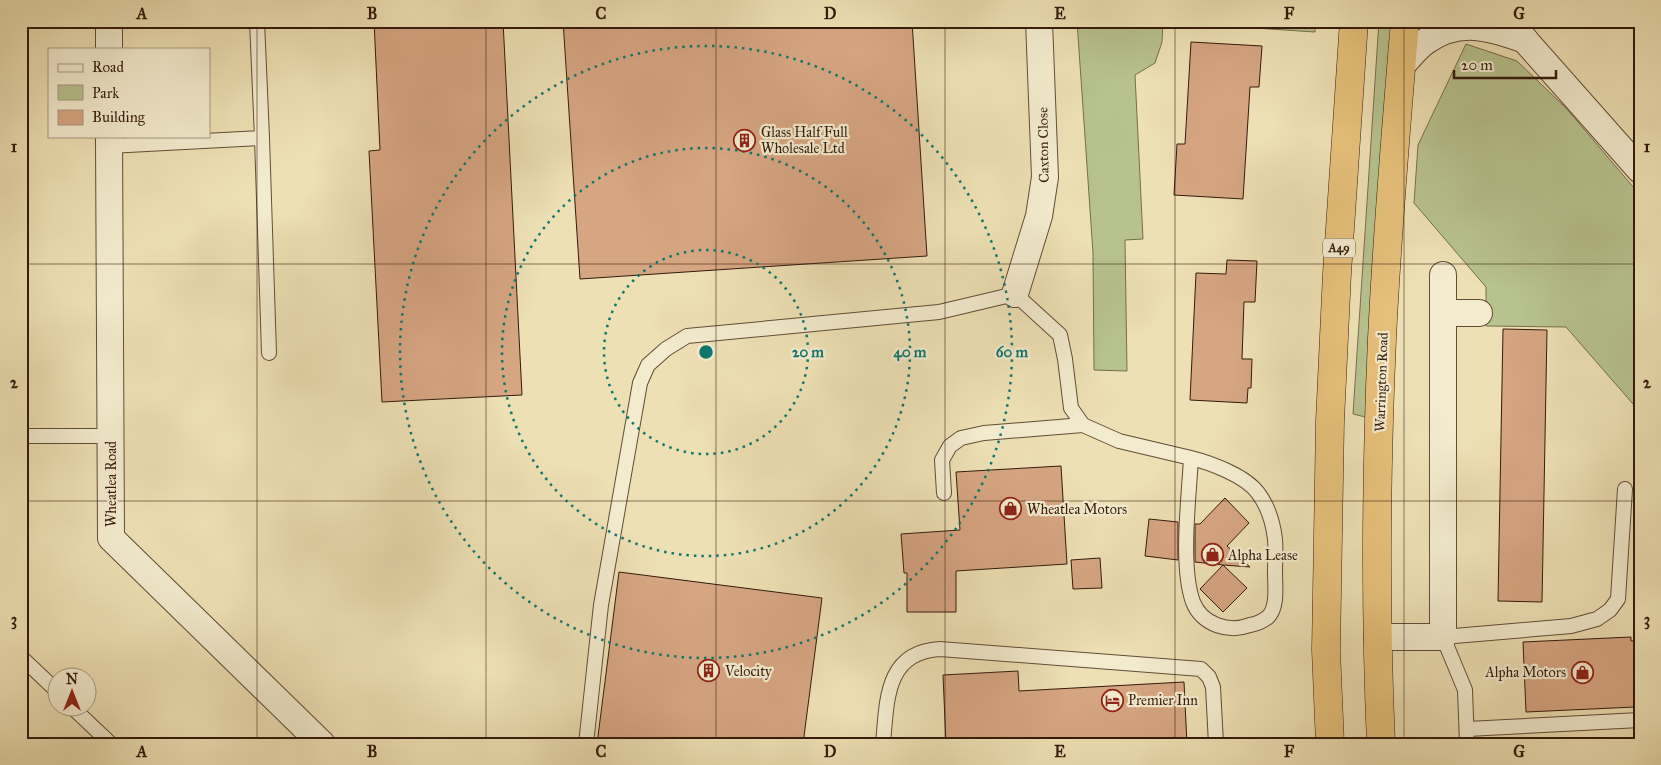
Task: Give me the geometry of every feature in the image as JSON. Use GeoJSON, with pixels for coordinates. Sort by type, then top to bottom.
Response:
{"type":"FeatureCollection","features":[{"type":"Feature","properties":{"kind":"highway","name":"Warrington Road"},"geometry":{"type":"LineString","coordinates":[[1381,744],[1377,638],[1382,340],[1405,21]]}},
{"type":"Feature","properties":{"kind":"highway","name":"A49"},"geometry":{"type":"LineString","coordinates":[[1330,744],[1326,650],[1330,421],[1351,30]]}},
{"type":"Feature","properties":{"kind":"street"},"geometry":{"type":"LineString","coordinates":[[109,21],[109,48]]}},
{"type":"Feature","properties":{"kind":"street","name":"Caxton Close"},"geometry":{"type":"LineString","coordinates":[[1015,294],[1039,216],[1045,177],[1039,21]]}},
{"type":"Feature","properties":{"kind":"street"},"geometry":{"type":"LineString","coordinates":[[1508,21],[1640,170]]}},
{"type":"Feature","properties":{"kind":"street"},"geometry":{"type":"LineString","coordinates":[[1402,66],[1426,41],[1449,29],[1473,26],[1494,29],[1526,40]]}},
{"type":"Feature","properties":{"kind":"street","name":"Wheatlea Road"},"geometry":{"type":"LineString","coordinates":[[109,141],[111,538],[322,744]]}},
{"type":"Feature","properties":{"kind":"street"},"geometry":{"type":"LineString","coordinates":[[1377,638],[1443,637],[1443,276]]}},
{"type":"Feature","properties":{"kind":"street"},"geometry":{"type":"LineString","coordinates":[[1443,313],[1479,314]]}},
{"type":"Feature","properties":{"kind":"lane"},"geometry":{"type":"LineString","coordinates":[[257,21],[269,353]]}},
{"type":"Feature","properties":{"kind":"lane"},"geometry":{"type":"LineString","coordinates":[[109,141],[262,138]]}},
{"type":"Feature","properties":{"kind":"lane"},"geometry":{"type":"LineString","coordinates":[[586,744],[601,605],[640,383],[648,365],[666,349],[687,336],[938,312],[1015,294],[1060,335],[1071,408],[1083,425]]}},
{"type":"Feature","properties":{"kind":"lane"},"geometry":{"type":"LineString","coordinates":[[944,493],[942,460],[950,446],[961,438],[984,433],[1083,425],[1119,441],[1192,458],[1221,468],[1243,480],[1258,492],[1269,512],[1275,539],[1275,595],[1273,607],[1268,617],[1257,623],[1242,628],[1219,627],[1201,614],[1194,604],[1190,590],[1186,546],[1192,458]]}},
{"type":"Feature","properties":{"kind":"lane"},"geometry":{"type":"LineString","coordinates":[[21,436],[111,436]]}},
{"type":"Feature","properties":{"kind":"lane"},"geometry":{"type":"LineString","coordinates":[[1467,744],[1465,690],[1443,637],[1570,626],[1597,619],[1610,610],[1618,599],[1625,489]]}},
{"type":"Feature","properties":{"kind":"lane"},"geometry":{"type":"LineString","coordinates":[[883,744],[890,686],[897,671],[906,660],[917,653],[940,649],[1201,669],[1209,677],[1214,687],[1216,744]]}},
{"type":"Feature","properties":{"kind":"lane"},"geometry":{"type":"LineString","coordinates":[[21,657],[48,683]]}},
{"type":"Feature","properties":{"kind":"lane"},"geometry":{"type":"LineString","coordinates":[[84,718],[111,744]]}},
{"type":"Feature","properties":{"kind":"lane"},"geometry":{"type":"LineString","coordinates":[[1467,729],[1640,720]]}},
{"type":"Feature","properties":{"kind":"green space"},"geometry":{"type":"Polygon","coordinates":[[[1077,21],[1315,21],[1315,32],[1163,22],[1162,42],[1155,63],[1135,75],[1143,239],[1125,240],[1127,371],[1094,370],[1093,253],[1077,21]]]}},
{"type":"Feature","properties":{"kind":"green space"},"geometry":{"type":"Polygon","coordinates":[[[1379,21],[1397,21],[1369,418],[1353,414],[1379,21]]]}},
{"type":"Feature","properties":{"kind":"green space"},"geometry":{"type":"Polygon","coordinates":[[[1466,44],[1517,61],[1566,108],[1640,195],[1640,412],[1566,327],[1486,326],[1486,287],[1414,203],[1418,145],[1466,44]]]}},
{"type":"Feature","properties":{"kind":"building"},"geometry":{"type":"Polygon","coordinates":[[[374,21],[503,21],[522,395],[382,402],[369,151],[380,150],[374,21]]]}},
{"type":"Feature","properties":{"kind":"building","name":"Glass Half Full Wholesale Ltd"},"geometry":{"type":"Polygon","coordinates":[[[563,21],[815,21],[815,24],[854,21],[912,21],[927,256],[580,279],[563,21]]]}},
{"type":"Feature","properties":{"kind":"building"},"geometry":{"type":"Polygon","coordinates":[[[1191,42],[1262,46],[1259,87],[1250,87],[1243,199],[1174,195],[1177,144],[1185,144],[1191,42]]]}},
{"type":"Feature","properties":{"kind":"building"},"geometry":{"type":"Polygon","coordinates":[[[1227,260],[1257,261],[1255,302],[1244,302],[1242,359],[1252,359],[1251,388],[1248,388],[1247,403],[1190,400],[1196,273],[1226,274],[1227,260]]]}},
{"type":"Feature","properties":{"kind":"building"},"geometry":{"type":"Polygon","coordinates":[[[1503,329],[1547,330],[1542,602],[1498,601],[1503,329]]]}},
{"type":"Feature","properties":{"kind":"building","name":"Wheatlea Motors"},"geometry":{"type":"Polygon","coordinates":[[[1061,466],[1067,564],[956,571],[956,612],[907,612],[907,573],[904,573],[901,534],[960,530],[956,472],[1061,466]]]}},
{"type":"Feature","properties":{"kind":"building"},"geometry":{"type":"Polygon","coordinates":[[[1225,498],[1249,523],[1227,546],[1250,567],[1195,562],[1195,524],[1200,524],[1225,498]]]}},
{"type":"Feature","properties":{"kind":"building"},"geometry":{"type":"Polygon","coordinates":[[[1149,519],[1178,522],[1178,560],[1145,556],[1149,519]]]}},
{"type":"Feature","properties":{"kind":"building"},"geometry":{"type":"Polygon","coordinates":[[[1100,558],[1102,588],[1073,589],[1071,560],[1100,558]]]}},
{"type":"Feature","properties":{"kind":"building"},"geometry":{"type":"Polygon","coordinates":[[[1223,565],[1247,588],[1223,612],[1200,589],[1223,565]]]}},
{"type":"Feature","properties":{"kind":"building","name":"Velocity"},"geometry":{"type":"Polygon","coordinates":[[[619,572],[822,598],[803,744],[597,744],[619,572]]]}},
{"type":"Feature","properties":{"kind":"building","name":"Alpha Motors"},"geometry":{"type":"Polygon","coordinates":[[[1631,637],[1631,641],[1640,640],[1640,703],[1635,703],[1635,707],[1526,712],[1523,642],[1631,637]]]}},
{"type":"Feature","properties":{"kind":"building","name":"Premier Inn"},"geometry":{"type":"Polygon","coordinates":[[[1018,671],[1019,691],[1184,682],[1187,744],[946,744],[943,675],[1018,671]]]}},
{"type":"Feature","properties":{"kind":"place","name":"Glass Half Full Wholesale Ltd"},"geometry":{"type":"Point","coordinates":[745,140]}},
{"type":"Feature","properties":{"kind":"place","name":"Wheatlea Motors"},"geometry":{"type":"Point","coordinates":[1011,509]}},
{"type":"Feature","properties":{"kind":"place","name":"Alpha Lease"},"geometry":{"type":"Point","coordinates":[1212,555]}},
{"type":"Feature","properties":{"kind":"place","name":"Velocity"},"geometry":{"type":"Point","coordinates":[709,671]}},
{"type":"Feature","properties":{"kind":"place","name":"Alpha Motors"},"geometry":{"type":"Point","coordinates":[1582,672]}},
{"type":"Feature","properties":{"kind":"place","name":"Premier Inn"},"geometry":{"type":"Point","coordinates":[1112,700]}}]}
